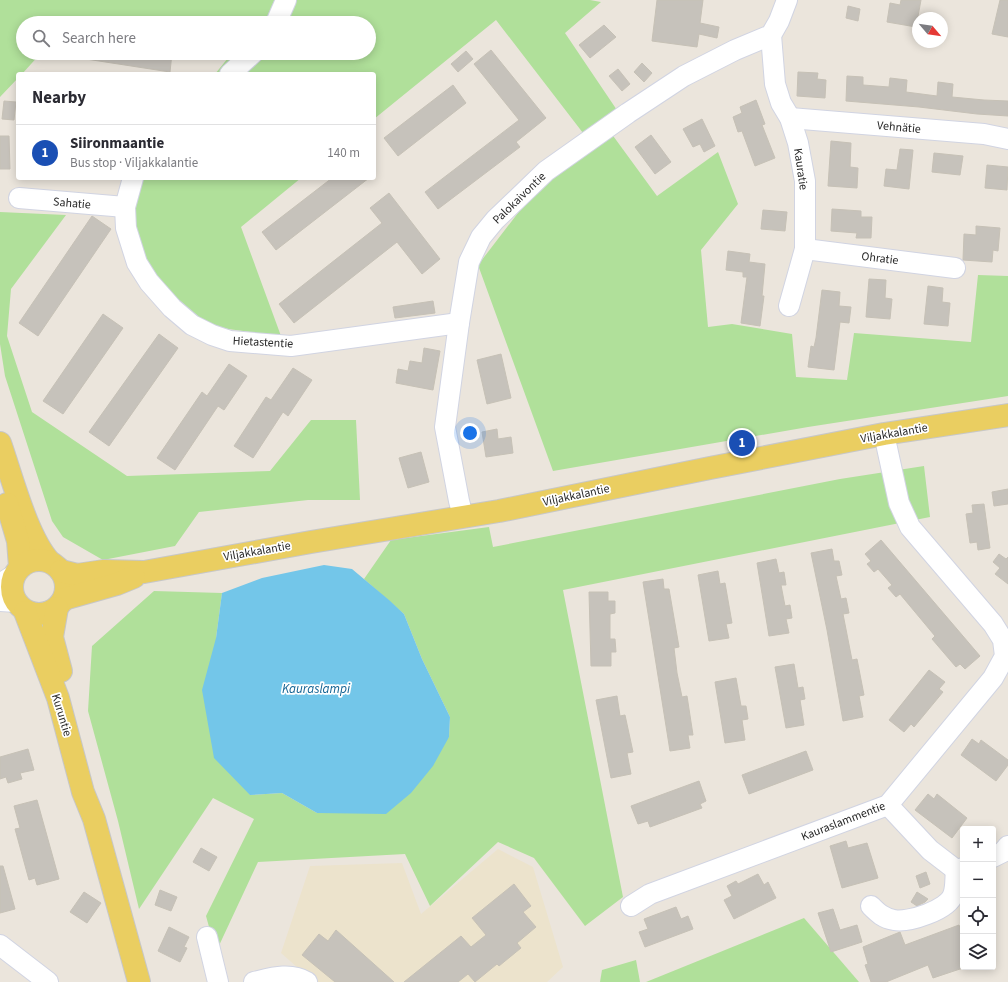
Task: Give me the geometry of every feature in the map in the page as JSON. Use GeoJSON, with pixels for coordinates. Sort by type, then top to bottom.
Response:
{"type":"FeatureCollection","features":[{"type":"Feature","properties":{"kind":"main road","name":"Viljakkalantie"},"geometry":{"type":"LineString","coordinates":[[56,567],[77,575],[104,572],[144,572],[499,511],[884,434],[1008,416]]}},
{"type":"Feature","properties":{"kind":"main road"},"geometry":{"type":"LineString","coordinates":[[0,443],[34,536],[44,556],[56,567],[66,580],[66,590],[61,604],[47,614],[36,615],[14,605],[11,576],[18,541],[0,483]]}},
{"type":"Feature","properties":{"kind":"main road"},"geometry":{"type":"LineString","coordinates":[[11,576],[26,563],[34,560],[42,560],[56,567]]}},
{"type":"Feature","properties":{"kind":"main road","name":"Viljakkalantie"},"geometry":{"type":"LineString","coordinates":[[61,604],[117,584],[144,572]]}},
{"type":"Feature","properties":{"kind":"main road","name":"Kuruntie"},"geometry":{"type":"LineString","coordinates":[[61,604],[52,637],[94,787],[94,819]]}},
{"type":"Feature","properties":{"kind":"main road","name":"Kuruntie"},"geometry":{"type":"LineString","coordinates":[[14,605],[58,698],[83,792],[94,819],[139,982]]}},
{"type":"Feature","properties":{"kind":"street"},"geometry":{"type":"LineString","coordinates":[[279,16],[286,0]]}},
{"type":"Feature","properties":{"kind":"street"},"geometry":{"type":"LineString","coordinates":[[771,35],[787,0]]}},
{"type":"Feature","properties":{"kind":"street","name":"Kauratie"},"geometry":{"type":"LineString","coordinates":[[771,35],[775,84],[781,103],[790,118],[798,143],[805,181],[805,249],[789,306]]}},
{"type":"Feature","properties":{"kind":"street","name":"Palokaivontie"},"geometry":{"type":"LineString","coordinates":[[463,516],[445,427],[458,323],[469,262],[481,237],[495,220],[546,171],[684,76],[735,50],[771,35]]}},
{"type":"Feature","properties":{"kind":"street"},"geometry":{"type":"LineString","coordinates":[[232,72],[245,60]]}},
{"type":"Feature","properties":{"kind":"street","name":"Vehnätie"},"geometry":{"type":"LineString","coordinates":[[790,118],[984,134],[1008,139]]}},
{"type":"Feature","properties":{"kind":"street","name":"Hietastentie"},"geometry":{"type":"LineString","coordinates":[[132,180],[125,207],[126,228],[137,263],[149,282],[172,308],[192,325],[212,335],[230,341],[290,346],[458,323]]}},
{"type":"Feature","properties":{"kind":"street","name":"Sahatie"},"geometry":{"type":"LineString","coordinates":[[19,198],[125,207]]}},
{"type":"Feature","properties":{"kind":"street","name":"Ohratie"},"geometry":{"type":"LineString","coordinates":[[805,249],[955,268]]}},
{"type":"Feature","properties":{"kind":"street"},"geometry":{"type":"LineString","coordinates":[[884,434],[899,503],[910,527],[1005,639]]}},
{"type":"Feature","properties":{"kind":"street","name":"Kauraslammentie"},"geometry":{"type":"LineString","coordinates":[[631,906],[650,894],[888,805],[993,678],[1005,656],[1005,639]]}},
{"type":"Feature","properties":{"kind":"street"},"geometry":{"type":"LineString","coordinates":[[870,906],[880,915],[895,920],[918,918],[944,906],[953,895],[960,869],[930,850],[888,805]]}},
{"type":"Feature","properties":{"kind":"street"},"geometry":{"type":"LineString","coordinates":[[996,856],[1003,852],[1008,846]]}},
{"type":"Feature","properties":{"kind":"street"},"geometry":{"type":"LineString","coordinates":[[207,937],[218,982]]}},
{"type":"Feature","properties":{"kind":"street"},"geometry":{"type":"LineString","coordinates":[[0,945],[48,982]]}},
{"type":"Feature","properties":{"kind":"street"},"geometry":{"type":"LineString","coordinates":[[254,982],[277,976],[294,977],[307,982]]}},
{"type":"Feature","properties":{"kind":"shaded area"},"geometry":{"type":"Polygon","coordinates":[[[498,849],[533,867],[563,967],[547,982],[314,982],[281,953],[310,866],[402,863],[421,914],[498,849]]]}},
{"type":"Feature","properties":{"kind":"green space"},"geometry":{"type":"Polygon","coordinates":[[[0,0],[590,0],[601,2],[565,33],[625,122],[611,133],[657,196],[718,152],[738,204],[701,250],[708,327],[732,324],[792,334],[796,377],[847,380],[854,333],[971,342],[978,275],[1008,276],[1008,396],[808,427],[553,471],[478,265],[541,183],[593,146],[496,20],[376,117],[376,72],[217,72],[226,60],[376,60],[376,16],[16,16],[16,60],[35,60],[24,72],[16,72],[16,80],[0,97],[0,0]]]}},
{"type":"Feature","properties":{"kind":"green space"},"geometry":{"type":"Polygon","coordinates":[[[138,180],[299,180],[241,227],[281,336],[228,329],[194,321],[161,286],[136,241],[129,206],[138,180]]]}},
{"type":"Feature","properties":{"kind":"green space"},"geometry":{"type":"Polygon","coordinates":[[[0,212],[66,215],[11,289],[7,336],[32,412],[127,476],[270,471],[311,420],[356,420],[360,500],[308,500],[199,512],[175,546],[103,560],[63,537],[52,521],[5,376],[0,344],[0,212]]]}},
{"type":"Feature","properties":{"kind":"green space"},"geometry":{"type":"Polygon","coordinates":[[[924,466],[930,517],[563,590],[623,897],[585,926],[534,858],[498,842],[430,906],[405,854],[258,862],[216,952],[206,916],[254,819],[213,798],[139,909],[118,821],[88,711],[92,646],[154,591],[222,593],[216,638],[250,795],[282,793],[317,813],[449,737],[450,717],[422,659],[404,614],[364,579],[391,540],[489,527],[493,547],[840,479],[924,466]]]}},
{"type":"Feature","properties":{"kind":"green space"},"geometry":{"type":"Polygon","coordinates":[[[804,918],[859,982],[646,982],[804,918]]]}},
{"type":"Feature","properties":{"kind":"green space"},"geometry":{"type":"Polygon","coordinates":[[[636,960],[640,982],[600,982],[602,970],[636,960]]]}},
{"type":"Feature","properties":{"kind":"water","name":"Kauraslampi"},"geometry":{"type":"Polygon","coordinates":[[[324,565],[352,569],[404,614],[422,659],[450,717],[449,737],[433,766],[411,793],[386,814],[317,813],[282,793],[250,795],[214,758],[202,690],[216,638],[222,593],[262,578],[324,565]]]}},
{"type":"Feature","properties":{"kind":"building"},"geometry":{"type":"Polygon","coordinates":[[[657,0],[703,0],[700,23],[719,27],[717,38],[699,34],[697,47],[652,41],[657,0]]]}},
{"type":"Feature","properties":{"kind":"building"},"geometry":{"type":"Polygon","coordinates":[[[901,0],[921,0],[919,12],[912,12],[912,26],[887,22],[890,3],[900,5],[901,0]]]}},
{"type":"Feature","properties":{"kind":"building"},"geometry":{"type":"Polygon","coordinates":[[[1000,0],[1008,0],[1008,37],[992,34],[1000,0]]]}},
{"type":"Feature","properties":{"kind":"building"},"geometry":{"type":"Polygon","coordinates":[[[848,6],[860,9],[858,21],[846,18],[848,6]]]}},
{"type":"Feature","properties":{"kind":"building"},"geometry":{"type":"Polygon","coordinates":[[[604,25],[616,37],[590,58],[579,45],[604,25]]]}},
{"type":"Feature","properties":{"kind":"building"},"geometry":{"type":"Polygon","coordinates":[[[491,50],[546,118],[516,142],[520,147],[438,209],[425,192],[519,120],[474,64],[491,50]]]}},
{"type":"Feature","properties":{"kind":"building"},"geometry":{"type":"Polygon","coordinates":[[[466,51],[473,59],[458,72],[451,64],[466,51]]]}},
{"type":"Feature","properties":{"kind":"building"},"geometry":{"type":"Polygon","coordinates":[[[92,60],[171,60],[170,72],[92,60]]]}},
{"type":"Feature","properties":{"kind":"building"},"geometry":{"type":"Polygon","coordinates":[[[642,63],[652,73],[644,82],[634,72],[642,63]]]}},
{"type":"Feature","properties":{"kind":"building"},"geometry":{"type":"Polygon","coordinates":[[[618,69],[630,84],[622,91],[609,76],[618,69]]]}},
{"type":"Feature","properties":{"kind":"building"},"geometry":{"type":"Polygon","coordinates":[[[798,72],[818,73],[817,79],[826,80],[825,98],[797,96],[798,72]]]}},
{"type":"Feature","properties":{"kind":"building"},"geometry":{"type":"Polygon","coordinates":[[[847,76],[863,77],[863,85],[889,87],[890,78],[907,80],[906,92],[937,96],[938,82],[953,84],[952,97],[1008,101],[1008,116],[846,101],[847,76]]]}},
{"type":"Feature","properties":{"kind":"building"},"geometry":{"type":"Polygon","coordinates":[[[453,85],[466,103],[398,156],[384,138],[453,85]]]}},
{"type":"Feature","properties":{"kind":"building"},"geometry":{"type":"Polygon","coordinates":[[[756,100],[765,124],[762,125],[775,158],[755,166],[742,131],[738,132],[733,117],[742,113],[740,107],[756,100]]]}},
{"type":"Feature","properties":{"kind":"building"},"geometry":{"type":"Polygon","coordinates":[[[4,101],[16,102],[14,120],[2,119],[4,101]]]}},
{"type":"Feature","properties":{"kind":"building"},"geometry":{"type":"Polygon","coordinates":[[[702,119],[715,146],[704,152],[700,144],[693,147],[683,129],[702,119]]]}},
{"type":"Feature","properties":{"kind":"building"},"geometry":{"type":"Polygon","coordinates":[[[651,135],[671,162],[655,174],[635,147],[651,135]]]}},
{"type":"Feature","properties":{"kind":"building"},"geometry":{"type":"Polygon","coordinates":[[[0,136],[9,136],[10,169],[0,169],[0,136]]]}},
{"type":"Feature","properties":{"kind":"building"},"geometry":{"type":"Polygon","coordinates":[[[831,141],[851,143],[850,167],[858,168],[857,188],[828,186],[831,141]]]}},
{"type":"Feature","properties":{"kind":"building"},"geometry":{"type":"Polygon","coordinates":[[[900,149],[913,150],[909,189],[884,186],[886,169],[897,170],[900,149]]]}},
{"type":"Feature","properties":{"kind":"building"},"geometry":{"type":"Polygon","coordinates":[[[934,153],[963,156],[960,175],[932,172],[934,153]]]}},
{"type":"Feature","properties":{"kind":"building"},"geometry":{"type":"Polygon","coordinates":[[[987,165],[1008,167],[1007,190],[985,188],[987,165]]]}},
{"type":"Feature","properties":{"kind":"building"},"geometry":{"type":"Polygon","coordinates":[[[329,180],[366,180],[276,250],[262,232],[329,180]]]}},
{"type":"Feature","properties":{"kind":"building"},"geometry":{"type":"Polygon","coordinates":[[[389,193],[440,259],[422,274],[397,242],[294,323],[279,304],[382,223],[370,208],[389,193]]]}},
{"type":"Feature","properties":{"kind":"building"},"geometry":{"type":"Polygon","coordinates":[[[832,209],[861,211],[861,217],[872,217],[871,238],[856,238],[857,233],[831,231],[832,209]]]}},
{"type":"Feature","properties":{"kind":"building"},"geometry":{"type":"Polygon","coordinates":[[[763,210],[787,212],[785,231],[761,229],[763,210]]]}},
{"type":"Feature","properties":{"kind":"building"},"geometry":{"type":"Polygon","coordinates":[[[92,216],[111,229],[38,336],[19,323],[92,216]]]}},
{"type":"Feature","properties":{"kind":"building"},"geometry":{"type":"Polygon","coordinates":[[[976,226],[1000,228],[998,251],[993,250],[992,262],[963,260],[964,234],[976,235],[976,226]]]}},
{"type":"Feature","properties":{"kind":"building"},"geometry":{"type":"Polygon","coordinates":[[[728,251],[750,254],[749,262],[765,264],[762,296],[764,296],[760,326],[741,323],[747,277],[743,277],[743,272],[726,270],[728,251]]]}},
{"type":"Feature","properties":{"kind":"building"},"geometry":{"type":"Polygon","coordinates":[[[869,279],[886,280],[885,298],[892,299],[890,319],[866,317],[869,279]]]}},
{"type":"Feature","properties":{"kind":"building"},"geometry":{"type":"Polygon","coordinates":[[[928,286],[943,288],[942,302],[950,303],[948,326],[924,324],[928,286]]]}},
{"type":"Feature","properties":{"kind":"building"},"geometry":{"type":"Polygon","coordinates":[[[822,290],[840,292],[839,306],[851,307],[849,323],[840,322],[834,370],[808,367],[811,346],[814,347],[816,338],[822,290]]]}},
{"type":"Feature","properties":{"kind":"building"},"geometry":{"type":"Polygon","coordinates":[[[433,301],[435,313],[395,318],[393,307],[433,301]]]}},
{"type":"Feature","properties":{"kind":"building"},"geometry":{"type":"Polygon","coordinates":[[[103,314],[123,328],[63,414],[43,401],[103,314]]]}},
{"type":"Feature","properties":{"kind":"building"},"geometry":{"type":"Polygon","coordinates":[[[159,334],[178,348],[109,446],[89,432],[159,334]]]}},
{"type":"Feature","properties":{"kind":"building"},"geometry":{"type":"Polygon","coordinates":[[[424,348],[440,351],[433,390],[396,383],[398,369],[408,371],[410,361],[422,363],[424,348]]]}},
{"type":"Feature","properties":{"kind":"building"},"geometry":{"type":"Polygon","coordinates":[[[501,354],[511,398],[487,404],[477,360],[501,354]]]}},
{"type":"Feature","properties":{"kind":"building"},"geometry":{"type":"Polygon","coordinates":[[[229,364],[247,376],[224,410],[218,406],[175,470],[157,458],[202,392],[207,396],[229,364]]]}},
{"type":"Feature","properties":{"kind":"building"},"geometry":{"type":"Polygon","coordinates":[[[293,368],[312,380],[288,416],[283,412],[253,458],[234,446],[266,397],[271,400],[293,368]]]}},
{"type":"Feature","properties":{"kind":"building"},"geometry":{"type":"Polygon","coordinates":[[[497,429],[498,439],[511,437],[513,453],[486,457],[482,432],[497,429]]]}},
{"type":"Feature","properties":{"kind":"building"},"geometry":{"type":"Polygon","coordinates":[[[421,452],[429,482],[408,488],[399,458],[421,452]]]}},
{"type":"Feature","properties":{"kind":"building"},"geometry":{"type":"Polygon","coordinates":[[[1008,489],[1008,504],[994,506],[992,492],[1008,489]]]}},
{"type":"Feature","properties":{"kind":"building"},"geometry":{"type":"Polygon","coordinates":[[[984,504],[990,548],[978,550],[977,542],[970,543],[966,514],[973,513],[972,505],[984,504]]]}},
{"type":"Feature","properties":{"kind":"building"},"geometry":{"type":"Polygon","coordinates":[[[881,540],[980,656],[965,669],[960,664],[956,667],[932,639],[935,636],[900,594],[896,597],[888,588],[892,585],[878,569],[874,572],[867,564],[871,561],[865,554],[881,540]]]}},
{"type":"Feature","properties":{"kind":"building"},"geometry":{"type":"Polygon","coordinates":[[[832,549],[834,561],[839,561],[842,575],[836,576],[841,599],[846,598],[849,613],[843,614],[852,660],[857,659],[864,695],[859,696],[863,717],[843,721],[827,630],[811,553],[832,549]]]}},
{"type":"Feature","properties":{"kind":"building"},"geometry":{"type":"Polygon","coordinates":[[[999,554],[1006,559],[1008,557],[1008,584],[995,574],[1000,568],[993,562],[999,554]]]}},
{"type":"Feature","properties":{"kind":"building"},"geometry":{"type":"Polygon","coordinates":[[[776,559],[779,573],[784,572],[786,585],[781,585],[785,606],[790,605],[792,618],[786,619],[789,633],[769,636],[757,563],[776,559]]]}},
{"type":"Feature","properties":{"kind":"building"},"geometry":{"type":"Polygon","coordinates":[[[718,571],[720,584],[725,583],[732,623],[726,624],[729,638],[709,641],[698,575],[718,571]]]}},
{"type":"Feature","properties":{"kind":"building"},"geometry":{"type":"Polygon","coordinates":[[[663,579],[664,589],[669,589],[679,647],[674,648],[677,673],[682,697],[687,696],[693,735],[688,735],[690,748],[670,751],[643,582],[663,579]]]}},
{"type":"Feature","properties":{"kind":"building"},"geometry":{"type":"Polygon","coordinates":[[[589,592],[608,592],[608,601],[615,601],[615,613],[610,614],[610,639],[615,639],[616,652],[611,652],[611,666],[591,666],[589,592]]]}},
{"type":"Feature","properties":{"kind":"building"},"geometry":{"type":"Polygon","coordinates":[[[794,664],[798,688],[803,687],[805,699],[800,700],[804,725],[786,728],[775,667],[794,664]]]}},
{"type":"Feature","properties":{"kind":"building"},"geometry":{"type":"Polygon","coordinates":[[[929,670],[945,682],[939,689],[943,692],[914,727],[911,724],[904,732],[889,720],[929,670]]]}},
{"type":"Feature","properties":{"kind":"building"},"geometry":{"type":"Polygon","coordinates":[[[736,678],[741,706],[746,706],[748,719],[742,720],[745,740],[725,743],[715,682],[736,678]]]}},
{"type":"Feature","properties":{"kind":"building"},"geometry":{"type":"Polygon","coordinates":[[[617,696],[620,716],[625,715],[633,752],[627,753],[631,774],[611,778],[596,700],[617,696]]]}},
{"type":"Feature","properties":{"kind":"building"},"geometry":{"type":"Polygon","coordinates":[[[972,739],[979,744],[981,740],[1008,760],[1008,765],[996,781],[961,755],[972,739]]]}},
{"type":"Feature","properties":{"kind":"building"},"geometry":{"type":"Polygon","coordinates":[[[28,749],[34,770],[20,773],[22,779],[8,783],[6,777],[0,779],[0,757],[28,749]]]}},
{"type":"Feature","properties":{"kind":"building"},"geometry":{"type":"Polygon","coordinates":[[[806,751],[813,770],[749,794],[742,775],[806,751]]]}},
{"type":"Feature","properties":{"kind":"building"},"geometry":{"type":"Polygon","coordinates":[[[699,781],[706,801],[700,804],[702,808],[650,827],[648,821],[638,824],[631,806],[699,781]]]}},
{"type":"Feature","properties":{"kind":"building"},"geometry":{"type":"Polygon","coordinates":[[[928,794],[934,799],[937,794],[967,818],[952,838],[915,810],[928,794]]]}},
{"type":"Feature","properties":{"kind":"building"},"geometry":{"type":"Polygon","coordinates":[[[37,800],[59,879],[37,885],[35,878],[29,880],[15,829],[20,828],[14,806],[37,800]]]}},
{"type":"Feature","properties":{"kind":"building"},"geometry":{"type":"Polygon","coordinates":[[[846,841],[848,848],[867,843],[878,878],[842,888],[830,846],[846,841]]]}},
{"type":"Feature","properties":{"kind":"building"},"geometry":{"type":"Polygon","coordinates":[[[201,848],[217,857],[209,871],[193,862],[201,848]]]}},
{"type":"Feature","properties":{"kind":"building"},"geometry":{"type":"Polygon","coordinates":[[[0,866],[3,866],[15,909],[0,913],[0,866]]]}},
{"type":"Feature","properties":{"kind":"building"},"geometry":{"type":"Polygon","coordinates":[[[926,872],[930,884],[920,888],[916,876],[926,872]]]}},
{"type":"Feature","properties":{"kind":"building"},"geometry":{"type":"Polygon","coordinates":[[[758,874],[764,885],[768,882],[776,898],[734,919],[724,900],[732,896],[727,886],[736,881],[738,884],[758,874]]]}},
{"type":"Feature","properties":{"kind":"building"},"geometry":{"type":"Polygon","coordinates":[[[514,884],[531,906],[523,912],[536,927],[517,943],[521,948],[499,966],[497,964],[475,982],[468,974],[458,982],[404,982],[461,936],[471,947],[486,935],[472,918],[514,884]]]}},
{"type":"Feature","properties":{"kind":"building"},"geometry":{"type":"Polygon","coordinates":[[[160,890],[177,897],[171,911],[155,905],[160,890]]]}},
{"type":"Feature","properties":{"kind":"building"},"geometry":{"type":"Polygon","coordinates":[[[84,892],[101,903],[87,923],[70,912],[84,892]]]}},
{"type":"Feature","properties":{"kind":"building"},"geometry":{"type":"Polygon","coordinates":[[[917,892],[928,899],[917,906],[911,902],[917,892]]]}},
{"type":"Feature","properties":{"kind":"building"},"geometry":{"type":"Polygon","coordinates":[[[676,907],[681,919],[688,916],[693,929],[645,947],[639,932],[648,929],[644,919],[676,907]]]}},
{"type":"Feature","properties":{"kind":"building"},"geometry":{"type":"Polygon","coordinates":[[[833,909],[840,930],[857,925],[862,942],[831,952],[818,913],[833,909]]]}},
{"type":"Feature","properties":{"kind":"building"},"geometry":{"type":"Polygon","coordinates":[[[959,925],[960,969],[933,978],[928,965],[886,982],[871,982],[865,965],[868,964],[863,947],[900,932],[905,945],[959,925]]]}},
{"type":"Feature","properties":{"kind":"building"},"geometry":{"type":"Polygon","coordinates":[[[169,927],[189,937],[184,947],[187,948],[180,962],[158,951],[169,927]]]}},
{"type":"Feature","properties":{"kind":"building"},"geometry":{"type":"Polygon","coordinates":[[[336,930],[394,982],[335,982],[302,955],[319,934],[328,941],[336,930]]]}},
{"type":"Feature","properties":{"kind":"place","name":"Siironmaantie"},"geometry":{"type":"Point","coordinates":[742,443]}}]}
